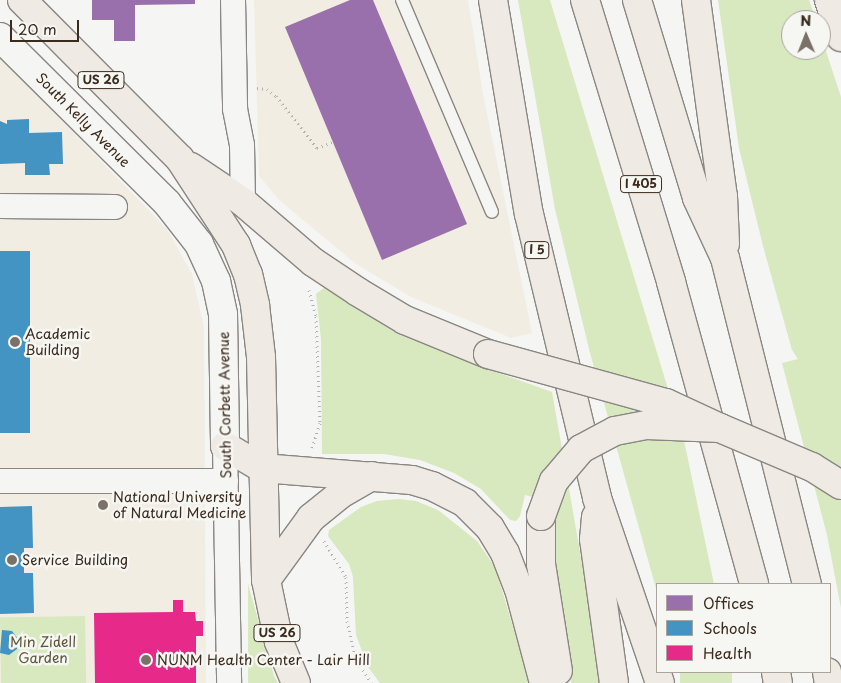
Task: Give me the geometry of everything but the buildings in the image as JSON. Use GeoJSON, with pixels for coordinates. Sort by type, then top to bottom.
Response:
{"type":"FeatureCollection","features":[{"type":"Feature","properties":{"kind":"main road","name":"US 26"},"geometry":{"type":"LineString","coordinates":[[22,0],[180,160]]}},
{"type":"Feature","properties":{"kind":"main road","name":"I 5"},"geometry":{"type":"LineString","coordinates":[[493,0],[529,214],[597,498],[656,671]]}},
{"type":"Feature","properties":{"kind":"main road","name":"I 405"},"geometry":{"type":"LineString","coordinates":[[585,0],[671,282],[754,583]]}},
{"type":"Feature","properties":{"kind":"main road"},"geometry":{"type":"LineString","coordinates":[[636,0],[697,198],[725,258],[807,583]]}},
{"type":"Feature","properties":{"kind":"main road"},"geometry":{"type":"LineString","coordinates":[[696,0],[723,196],[725,258]]}},
{"type":"Feature","properties":{"kind":"main road"},"geometry":{"type":"LineString","coordinates":[[829,0],[841,37]]}},
{"type":"Feature","properties":{"kind":"main road"},"geometry":{"type":"LineString","coordinates":[[180,160],[243,202],[313,262],[405,320],[488,354],[666,403],[812,467],[841,485]]}},
{"type":"Feature","properties":{"kind":"main road"},"geometry":{"type":"LineString","coordinates":[[180,160],[236,245],[252,289],[261,357],[262,468]]}},
{"type":"Feature","properties":{"kind":"main road"},"geometry":{"type":"LineString","coordinates":[[560,683],[541,564],[542,516],[561,470],[581,449],[600,437],[647,425],[720,428]]}},
{"type":"Feature","properties":{"kind":"main road"},"geometry":{"type":"LineString","coordinates":[[226,446],[262,468],[412,480],[448,493],[465,503],[490,528],[519,589],[544,683]]}},
{"type":"Feature","properties":{"kind":"main road","name":"US 26"},"geometry":{"type":"LineString","coordinates":[[262,468],[266,580],[279,642],[296,683]]}},
{"type":"Feature","properties":{"kind":"main road"},"geometry":{"type":"LineString","coordinates":[[266,580],[311,518],[339,495],[372,476]]}},
{"type":"Feature","properties":{"kind":"main road"},"geometry":{"type":"LineString","coordinates":[[597,498],[594,538],[614,683]]}},
{"type":"Feature","properties":{"kind":"street"},"geometry":{"type":"LineString","coordinates":[[233,0],[234,88],[242,145],[243,202]]}},
{"type":"Feature","properties":{"kind":"street","name":"South Kelly Avenue"},"geometry":{"type":"LineString","coordinates":[[0,37],[166,203]]}},
{"type":"Feature","properties":{"kind":"street","name":"South Corbett Avenue"},"geometry":{"type":"LineString","coordinates":[[166,203],[198,244],[219,294],[225,330],[228,683]]}},
{"type":"Feature","properties":{"kind":"street"},"geometry":{"type":"LineString","coordinates":[[0,206],[115,207]]}},
{"type":"Feature","properties":{"kind":"street"},"geometry":{"type":"LineString","coordinates":[[0,480],[226,481]]}},
{"type":"Feature","properties":{"kind":"lane"},"geometry":{"type":"LineString","coordinates":[[402,0],[492,212]]}},
{"type":"Feature","properties":{"kind":"path"},"geometry":{"type":"LineString","coordinates":[[234,88],[267,89],[304,129],[317,148],[333,142]]}},
{"type":"Feature","properties":{"kind":"path"},"geometry":{"type":"LineString","coordinates":[[307,286],[316,316],[320,423],[310,456]]}},
{"type":"Feature","properties":{"kind":"path"},"geometry":{"type":"LineString","coordinates":[[319,534],[334,552],[346,577],[347,621],[355,656],[371,683]]}},
{"type":"Feature","properties":{"kind":"shaded area"},"geometry":{"type":"Polygon","coordinates":[[[254,0],[468,0],[483,94],[532,333],[511,338],[411,297],[356,264],[279,200],[259,176],[254,0]]]}},
{"type":"Feature","properties":{"kind":"shaded area","name":"National University of Natural Medicine"},"geometry":{"type":"Polygon","coordinates":[[[0,57],[167,229],[192,274],[204,327],[206,683],[0,683],[0,57]]]}},
{"type":"Feature","properties":{"kind":"green space"},"geometry":{"type":"Polygon","coordinates":[[[518,0],[550,0],[685,445],[714,583],[656,583],[656,588],[590,353],[555,209],[518,0]]]}},
{"type":"Feature","properties":{"kind":"green space"},"geometry":{"type":"Polygon","coordinates":[[[718,0],[809,0],[812,10],[781,10],[781,60],[829,60],[841,97],[841,608],[827,535],[782,363],[798,359],[792,350],[763,246],[739,148],[718,0]]]}},
{"type":"Feature","properties":{"kind":"green space"},"geometry":{"type":"Polygon","coordinates":[[[325,287],[397,330],[482,367],[552,392],[603,683],[571,683],[554,580],[553,520],[557,503],[525,495],[520,516],[516,521],[510,520],[481,489],[454,473],[420,460],[384,454],[322,454],[321,339],[316,294],[325,287]]]}},
{"type":"Feature","properties":{"kind":"green space"},"geometry":{"type":"Polygon","coordinates":[[[398,499],[416,501],[438,510],[477,541],[495,567],[530,683],[380,683],[368,667],[356,635],[353,577],[349,564],[328,536],[329,530],[361,507],[377,501],[398,499]]]}},
{"type":"Feature","properties":{"kind":"green space"},"geometry":{"type":"Polygon","coordinates":[[[248,584],[274,676],[278,683],[248,683],[248,584]]]}},
{"type":"Feature","properties":{"kind":"green space","name":"Min Zidell Garden"},"geometry":{"type":"Polygon","coordinates":[[[85,616],[86,683],[1,683],[0,617],[85,616]]]}},
{"type":"Feature","properties":{"kind":"green space"},"geometry":{"type":"Polygon","coordinates":[[[680,673],[732,673],[732,683],[680,683],[680,673]]]}},
{"type":"Feature","properties":{"kind":"place","name":"Academic Building"},"geometry":{"type":"Point","coordinates":[15,342]}},
{"type":"Feature","properties":{"kind":"place","name":"National University of Natural Medicine"},"geometry":{"type":"Point","coordinates":[103,505]}},
{"type":"Feature","properties":{"kind":"place","name":"Service Building"},"geometry":{"type":"Point","coordinates":[12,560]}},
{"type":"Feature","properties":{"kind":"place","name":"NUNM Health Center - Lair Hill"},"geometry":{"type":"Point","coordinates":[146,660]}}]}
